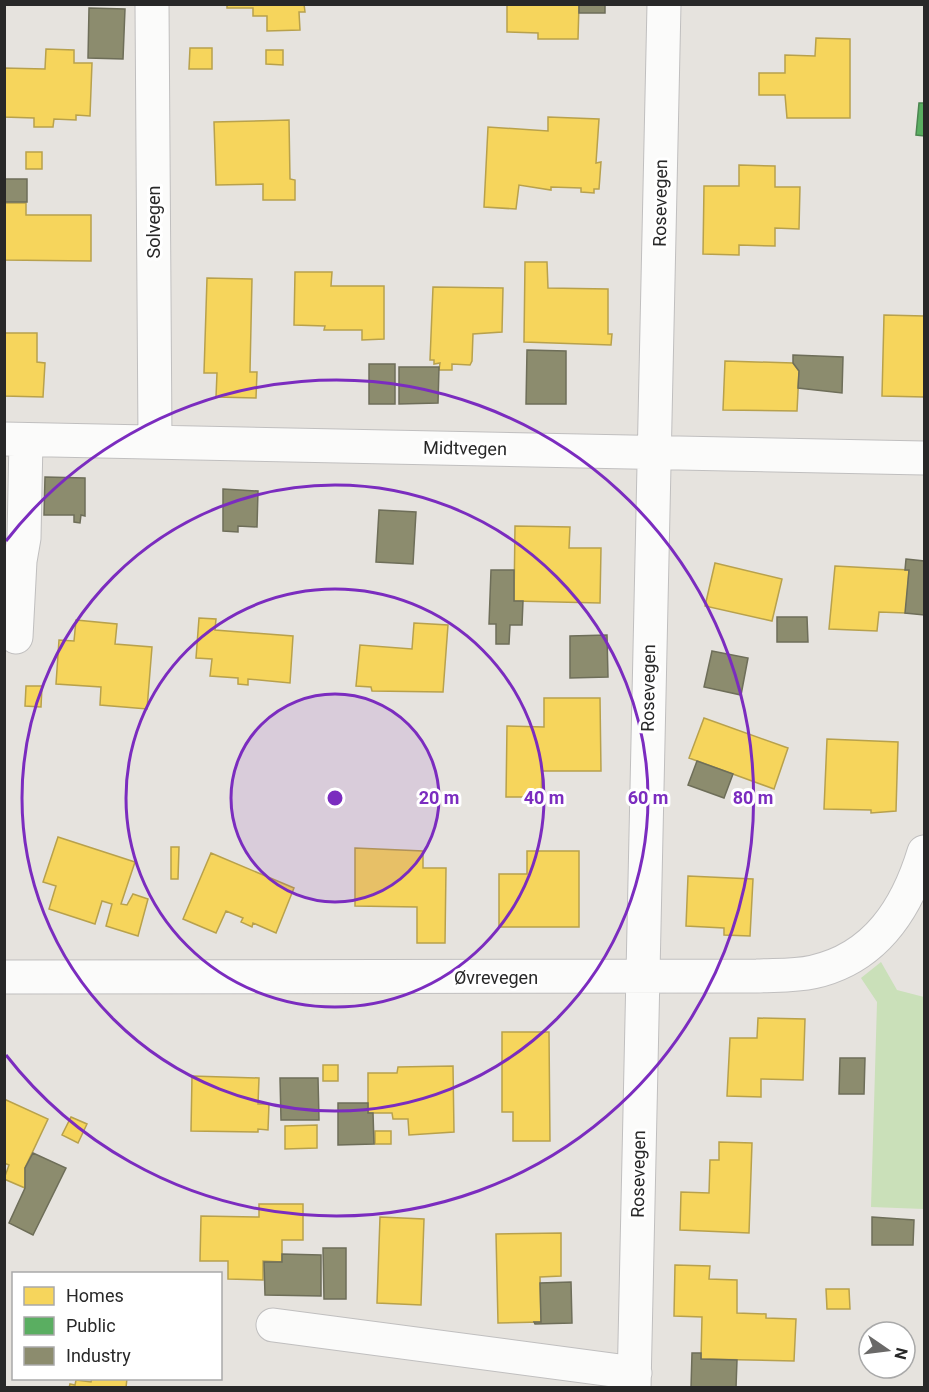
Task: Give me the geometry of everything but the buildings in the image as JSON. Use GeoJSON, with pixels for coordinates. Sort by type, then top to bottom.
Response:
{"type":"FeatureCollection","features":[{"type":"Feature","properties":{"kind":"street","name":"Solvegen"},"geometry":{"type":"LineString","coordinates":[[152,4],[155,440]]}},
{"type":"Feature","properties":{"kind":"street","name":"Rosevegen"},"geometry":{"type":"LineString","coordinates":[[273,1325],[634,1380],[664,4]]}},
{"type":"Feature","properties":{"kind":"street","name":"Midtvegen"},"geometry":{"type":"LineString","coordinates":[[15,439],[155,440],[924,458]]}},
{"type":"Feature","properties":{"kind":"street"},"geometry":{"type":"LineString","coordinates":[[15,439],[24,538],[20,561],[16,637]]}},
{"type":"Feature","properties":{"kind":"street","name":"Øvrevegen"},"geometry":{"type":"LineString","coordinates":[[4,977],[796,974],[830,967],[862,951],[890,926],[907,899],[924,852]]}},
{"type":"Feature","properties":{"kind":"green space"},"geometry":{"type":"Polygon","coordinates":[[[881,962],[897,990],[924,997],[924,1209],[871,1207],[877,1002],[861,978],[881,962]]]}}]}
